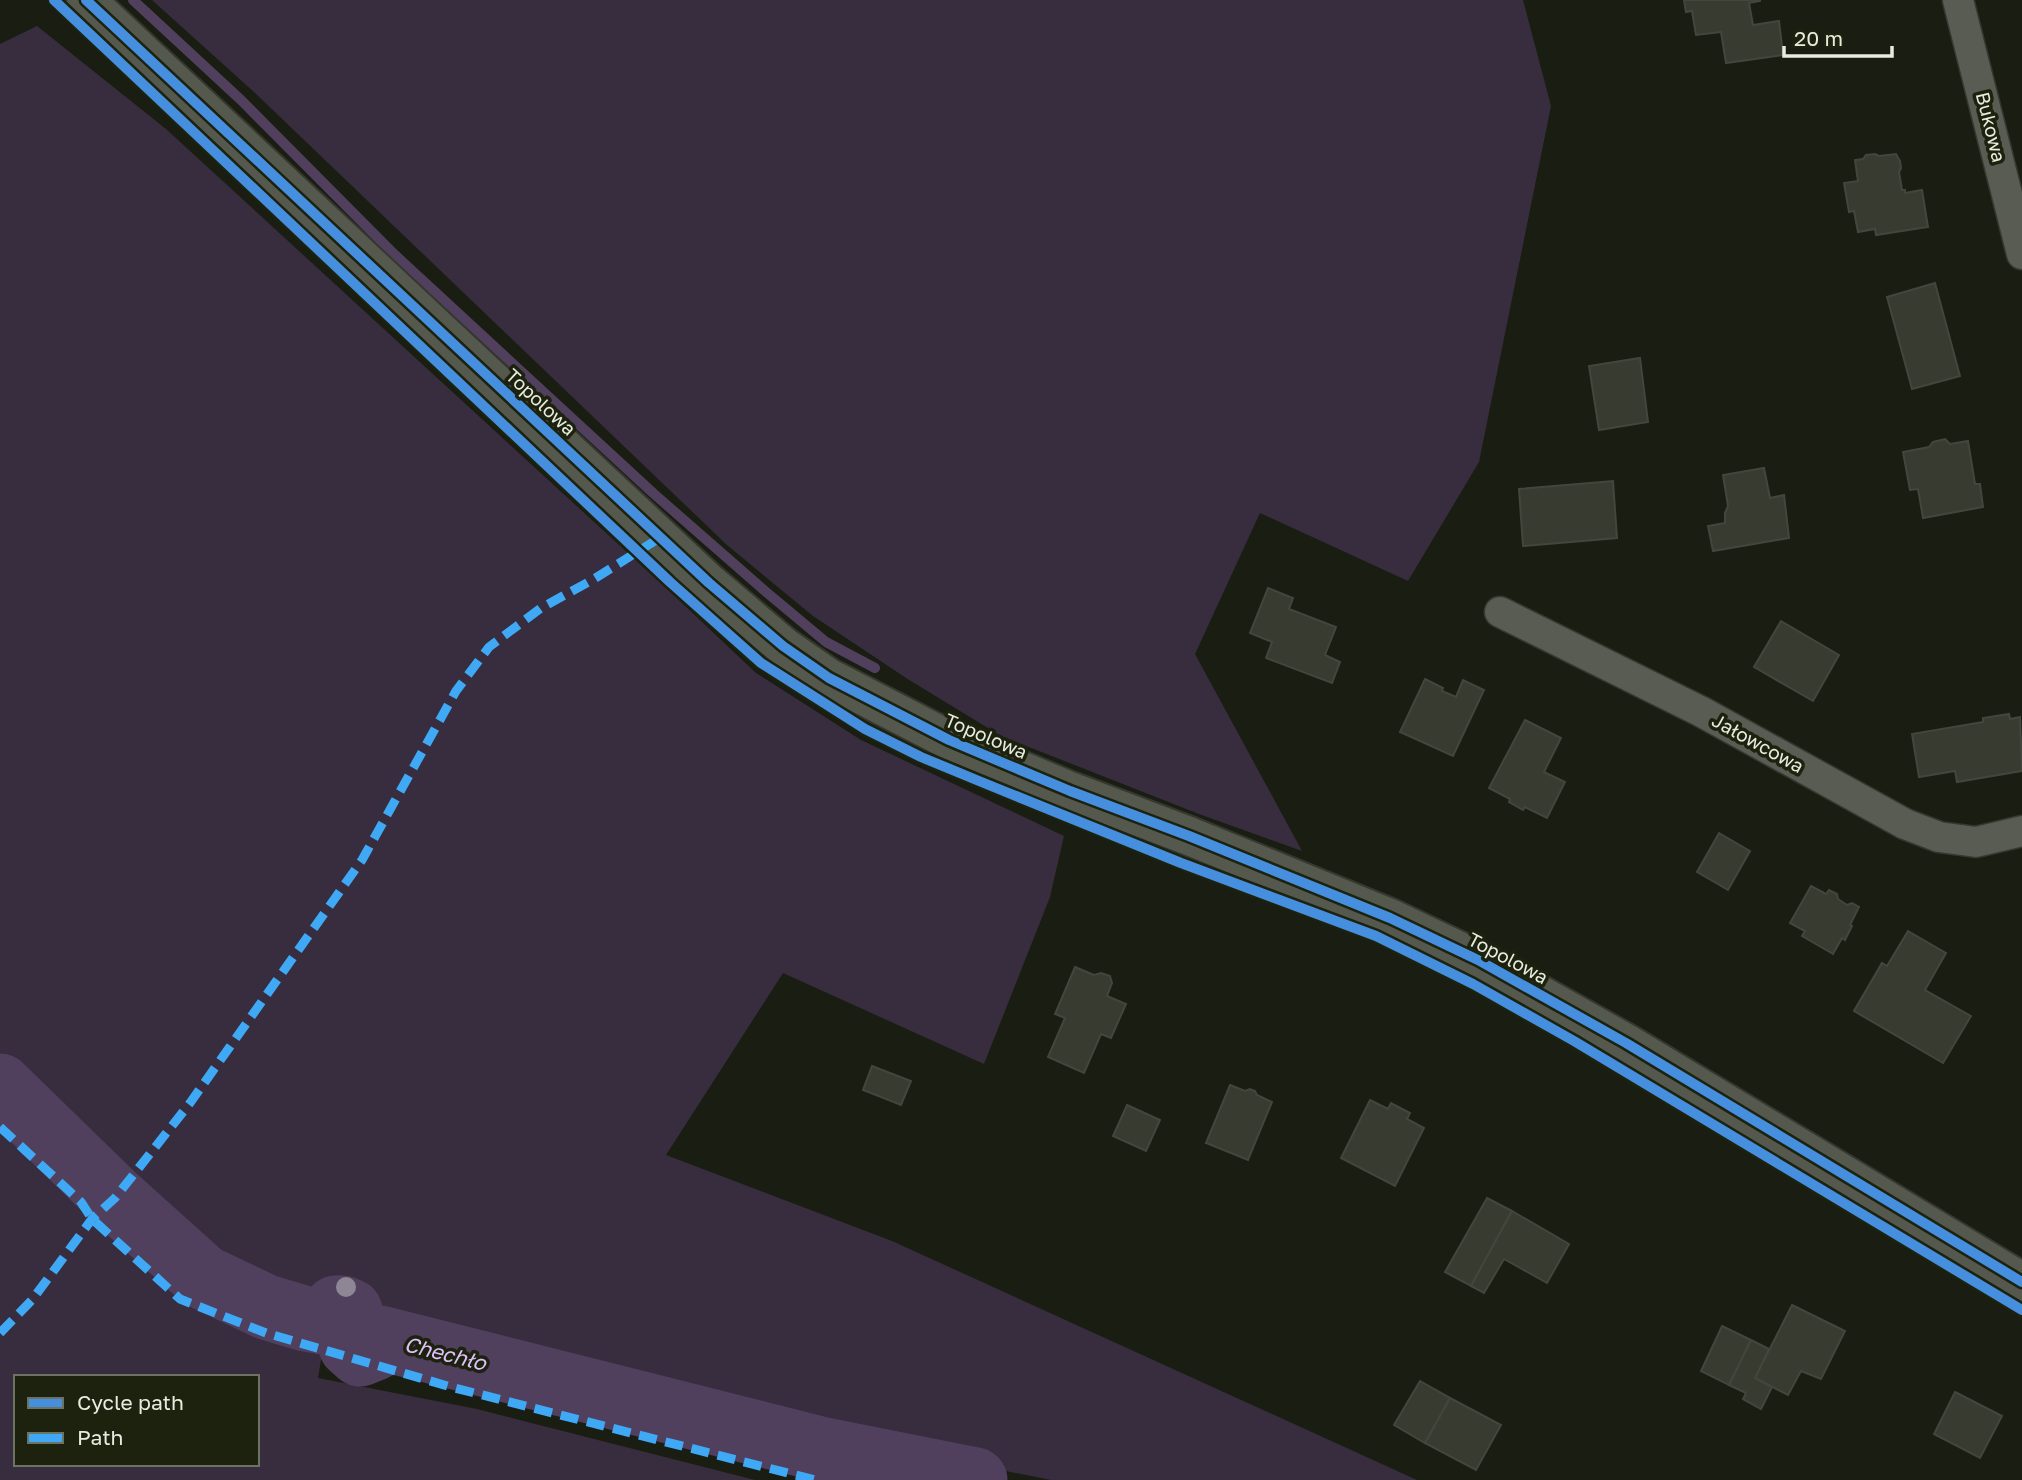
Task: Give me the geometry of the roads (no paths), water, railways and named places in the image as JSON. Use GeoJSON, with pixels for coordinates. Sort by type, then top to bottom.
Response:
{"type":"FeatureCollection","features":[{"type":"Feature","properties":{"kind":"street","name":"Topolowa"},"geometry":{"type":"LineString","coordinates":[[86,0],[709,583],[783,646],[830,678],[950,740],[1069,791],[1202,841],[1390,918],[1478,960],[1626,1043],[2022,1282]]}},
{"type":"Feature","properties":{"kind":"street","name":"Bukowa"},"geometry":{"type":"LineString","coordinates":[[1958,0],[2022,253]]}},
{"type":"Feature","properties":{"kind":"street","name":"Jałowcowa"},"geometry":{"type":"LineString","coordinates":[[1500,612],[1702,712],[1905,824],[1939,837],[1976,842],[2022,831]]}},
{"type":"Feature","properties":{"kind":"waterway"},"geometry":{"type":"LineString","coordinates":[[133,0],[241,100],[394,254],[653,493],[826,642],[875,668]]}},
{"type":"Feature","properties":{"kind":"waterway","name":"Chechło"},"geometry":{"type":"LineString","coordinates":[[0,1086],[115,1198],[203,1277],[266,1307],[306,1319],[329,1323],[336,1308],[350,1311],[351,1346],[360,1354],[375,1348],[380,1338],[824,1450],[975,1480]]}}]}
